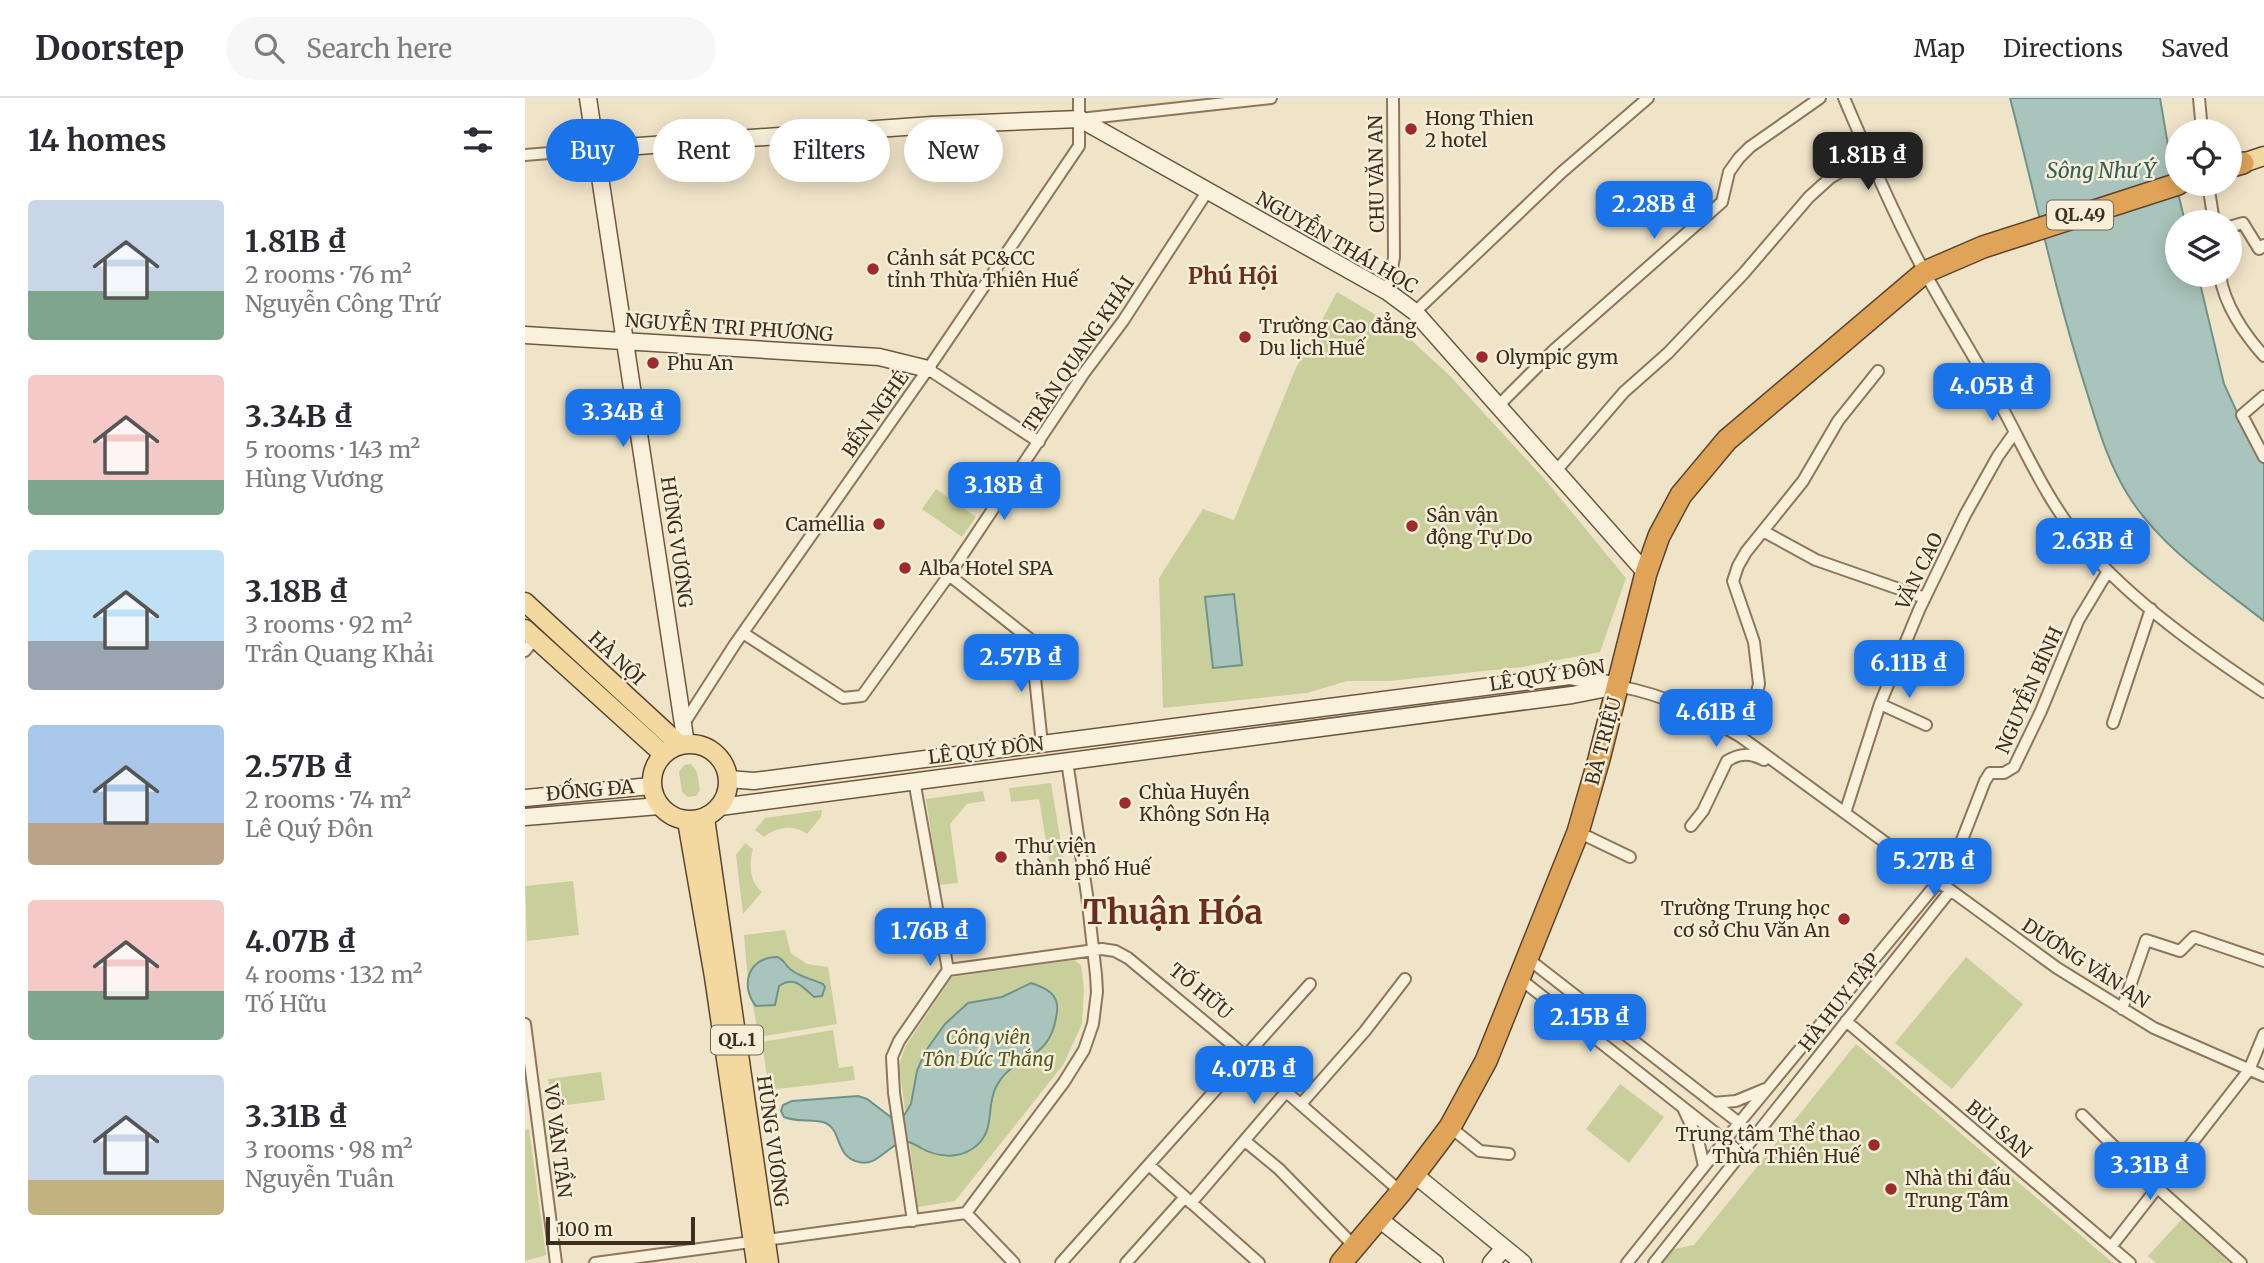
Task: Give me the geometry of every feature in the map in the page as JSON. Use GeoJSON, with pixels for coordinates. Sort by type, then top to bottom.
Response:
{"type":"FeatureCollection","features":[{"type":"Feature","properties":{"kind":"highway","name":"QL.49"},"geometry":{"type":"LineString","coordinates":[[1925,272],[1983,247],[2165,188]]}},
{"type":"Feature","properties":{"kind":"highway","name":"BÀ TRIỆU"},"geometry":{"type":"LineString","coordinates":[[1341,1263],[1379,1220],[1450,1127],[1486,1061],[1578,832],[1646,573],[1659,536],[1681,495],[1720,448],[1925,272]]}},
{"type":"Feature","properties":{"kind":"main road"},"geometry":{"type":"LineString","coordinates":[[2242,163],[2264,156]]}},
{"type":"Feature","properties":{"kind":"main road","name":"HÀ NỘI"},"geometry":{"type":"LineString","coordinates":[[525,602],[683,744]]}},
{"type":"Feature","properties":{"kind":"main road","name":"HÀ NỘI"},"geometry":{"type":"LineString","coordinates":[[528,639],[663,754]]}},
{"type":"Feature","properties":{"kind":"main road"},"geometry":{"type":"LineString","coordinates":[[683,744],[696,744],[715,753],[721,760],[728,779],[728,789],[720,807],[705,818],[687,821],[677,818],[659,806],[651,786],[656,764],[663,754],[683,744]]}},
{"type":"Feature","properties":{"kind":"main road","name":"HÙNG VƯƠNG"},"geometry":{"type":"LineString","coordinates":[[705,818],[759,1240],[756,1263]]}},
{"type":"Feature","properties":{"kind":"main road","name":"HÙNG VƯƠNG"},"geometry":{"type":"LineString","coordinates":[[687,821],[759,1240],[769,1263]]}},
{"type":"Feature","properties":{"kind":"street","name":"HÙNG VƯƠNG"},"geometry":{"type":"LineString","coordinates":[[588,98],[592,119]]}},
{"type":"Feature","properties":{"kind":"street","name":"BẾN NGHÉ"},"geometry":{"type":"LineString","coordinates":[[683,725],[1079,146],[1079,98]]}},
{"type":"Feature","properties":{"kind":"street"},"geometry":{"type":"LineString","coordinates":[[639,146],[932,125],[1080,119],[1271,98]]}},
{"type":"Feature","properties":{"kind":"street","name":"CHU VĂN AN"},"geometry":{"type":"LineString","coordinates":[[1388,292],[1394,257],[1393,98]]}},
{"type":"Feature","properties":{"kind":"street"},"geometry":{"type":"LineString","coordinates":[[1415,312],[1562,172],[1648,98]]}},
{"type":"Feature","properties":{"kind":"street"},"geometry":{"type":"LineString","coordinates":[[1498,407],[1554,350],[1722,202],[1729,172],[1750,147],[1821,98]]}},
{"type":"Feature","properties":{"kind":"street"},"geometry":{"type":"LineString","coordinates":[[1844,98],[1925,272],[2044,487],[2067,523],[2108,571],[2151,609],[2233,672],[2264,692]]}},
{"type":"Feature","properties":{"kind":"street"},"geometry":{"type":"LineString","coordinates":[[2199,98],[2201,119]]}},
{"type":"Feature","properties":{"kind":"street","name":"NGUYỄN THÁI HỌC"},"geometry":{"type":"LineString","coordinates":[[1080,119],[1388,292],[1415,312],[1646,573]]}},
{"type":"Feature","properties":{"kind":"street"},"geometry":{"type":"LineString","coordinates":[[525,155],[546,153]]}},
{"type":"Feature","properties":{"kind":"street"},"geometry":{"type":"LineString","coordinates":[[1556,471],[1624,392],[1668,353],[1744,273],[1809,197],[1830,178],[1869,155]]}},
{"type":"Feature","properties":{"kind":"street","name":"HÙNG VƯƠNG"},"geometry":{"type":"LineString","coordinates":[[602,182],[683,725],[683,744]]}},
{"type":"Feature","properties":{"kind":"street","name":"TRẦN QUANG KHẢI"},"geometry":{"type":"LineString","coordinates":[[743,634],[843,698],[862,696],[949,575],[1084,373],[1123,321],[1207,191]]}},
{"type":"Feature","properties":{"kind":"street"},"geometry":{"type":"LineString","coordinates":[[2242,223],[2259,248],[2264,245]]}},
{"type":"Feature","properties":{"kind":"street"},"geometry":{"type":"LineString","coordinates":[[2224,287],[2238,320],[2264,356]]}},
{"type":"Feature","properties":{"kind":"street","name":"NGUYỄN TRI PHƯƠNG"},"geometry":{"type":"LineString","coordinates":[[525,335],[879,357],[928,369]]}},
{"type":"Feature","properties":{"kind":"street"},"geometry":{"type":"LineString","coordinates":[[928,369],[1039,442]]}},
{"type":"Feature","properties":{"kind":"street"},"geometry":{"type":"LineString","coordinates":[[1741,737],[1752,713],[1759,684],[1754,642],[1733,581],[1738,566],[1762,530],[1803,481],[1838,421],[1878,371]]}},
{"type":"Feature","properties":{"kind":"street"},"geometry":{"type":"LineString","coordinates":[[2264,396],[2242,415],[2264,457]]}},
{"type":"Feature","properties":{"kind":"street","name":"VĂN CAO"},"geometry":{"type":"LineString","coordinates":[[1845,813],[1880,704],[1925,598],[1965,515],[1998,456],[2015,432]]}},
{"type":"Feature","properties":{"kind":"street"},"geometry":{"type":"LineString","coordinates":[[1762,530],[1816,560],[1925,598]]}},
{"type":"Feature","properties":{"kind":"street","name":"NGUYỄN BÍNH"},"geometry":{"type":"LineString","coordinates":[[1944,886],[1985,781],[1990,773],[2004,773],[2014,767],[2041,711],[2078,621],[2108,571]]}},
{"type":"Feature","properties":{"kind":"street"},"geometry":{"type":"LineString","coordinates":[[949,575],[1031,640],[1042,744]]}},
{"type":"Feature","properties":{"kind":"street"},"geometry":{"type":"LineString","coordinates":[[2113,723],[2151,609]]}},
{"type":"Feature","properties":{"kind":"street","name":"LÊ QUÝ ĐÔN"},"geometry":{"type":"LineString","coordinates":[[728,779],[754,781],[1570,676],[1618,686]]}},
{"type":"Feature","properties":{"kind":"street","name":"DƯƠNG VĂN AN"},"geometry":{"type":"LineString","coordinates":[[1618,686],[1675,702],[1741,737],[2057,968],[2154,1028],[2264,1076]]}},
{"type":"Feature","properties":{"kind":"street","name":"LÊ QUÝ ĐÔN"},"geometry":{"type":"LineString","coordinates":[[720,807],[1574,695],[1618,686]]}},
{"type":"Feature","properties":{"kind":"street"},"geometry":{"type":"LineString","coordinates":[[1353,704],[1356,723]]}},
{"type":"Feature","properties":{"kind":"street"},"geometry":{"type":"LineString","coordinates":[[1880,704],[1926,725]]}},
{"type":"Feature","properties":{"kind":"street"},"geometry":{"type":"LineString","coordinates":[[595,1263],[966,1213],[1064,1082],[1084,1050],[1093,1024],[1097,992],[1093,950],[1063,741]]}},
{"type":"Feature","properties":{"kind":"street"},"geometry":{"type":"LineString","coordinates":[[1691,826],[1703,811],[1727,761],[1743,754],[1753,755],[1783,767]]}},
{"type":"Feature","properties":{"kind":"street"},"geometry":{"type":"LineString","coordinates":[[832,771],[834,790]]}},
{"type":"Feature","properties":{"kind":"street"},"geometry":{"type":"LineString","coordinates":[[913,1221],[897,1117],[892,1057],[948,970],[914,780]]}},
{"type":"Feature","properties":{"kind":"street","name":"ĐỐNG ĐA"},"geometry":{"type":"LineString","coordinates":[[525,798],[651,786]]}},
{"type":"Feature","properties":{"kind":"street","name":"ĐỐNG ĐA"},"geometry":{"type":"LineString","coordinates":[[525,817],[659,806]]}},
{"type":"Feature","properties":{"kind":"street"},"geometry":{"type":"LineString","coordinates":[[1578,832],[1630,856]]}},
{"type":"Feature","properties":{"kind":"street","name":"HÀ HUY TẬP"},"geometry":{"type":"LineString","coordinates":[[1627,1263],[1872,962],[1944,886]]}},
{"type":"Feature","properties":{"kind":"street","name":"HÀ HUY TẬP"},"geometry":{"type":"LineString","coordinates":[[1654,1263],[1885,972],[1944,886]]}},
{"type":"Feature","properties":{"kind":"street"},"geometry":{"type":"LineString","coordinates":[[2122,1009],[2147,940],[2181,951],[2194,937],[2264,961]]}},
{"type":"Feature","properties":{"kind":"street","name":"TỐ HỮU"},"geometry":{"type":"LineString","coordinates":[[1093,950],[1102,948],[1122,954],[1245,1056],[1401,1192]]}},
{"type":"Feature","properties":{"kind":"street"},"geometry":{"type":"LineString","coordinates":[[948,970],[1093,950]]}},
{"type":"Feature","properties":{"kind":"street"},"geometry":{"type":"LineString","coordinates":[[1527,958],[1756,1136]]}},
{"type":"Feature","properties":{"kind":"street"},"geometry":{"type":"LineString","coordinates":[[1872,962],[1885,972]]}},
{"type":"Feature","properties":{"kind":"street"},"geometry":{"type":"LineString","coordinates":[[1519,978],[1742,1154]]}},
{"type":"Feature","properties":{"kind":"street"},"geometry":{"type":"LineString","coordinates":[[1301,1104],[1365,1031],[1405,979]]}},
{"type":"Feature","properties":{"kind":"street"},"geometry":{"type":"LineString","coordinates":[[1061,1263],[1310,984]]}},
{"type":"Feature","properties":{"kind":"street","name":"BÙI SAN"},"geometry":{"type":"LineString","coordinates":[[1846,1021],[2130,1263]]}},
{"type":"Feature","properties":{"kind":"street","name":"VÕ VĂN TẦN"},"geometry":{"type":"LineString","coordinates":[[525,1024],[556,1263]]}},
{"type":"Feature","properties":{"kind":"street"},"geometry":{"type":"LineString","coordinates":[[2111,1247],[2249,1070],[2264,1034]]}},
{"type":"Feature","properties":{"kind":"street"},"geometry":{"type":"LineString","coordinates":[[1803,1046],[1815,1060]]}},
{"type":"Feature","properties":{"kind":"street","name":"HÀ HUY TẬP"},"geometry":{"type":"LineString","coordinates":[[1713,1103],[1736,1101],[1768,1088]]}},
{"type":"Feature","properties":{"kind":"street"},"geometry":{"type":"LineString","coordinates":[[1129,1262],[1245,1141],[1286,1092]]}},
{"type":"Feature","properties":{"kind":"street"},"geometry":{"type":"LineString","coordinates":[[1681,1104],[1697,1140],[1704,1166]]}},
{"type":"Feature","properties":{"kind":"street"},"geometry":{"type":"LineString","coordinates":[[2082,1115],[2241,1263]]}},
{"type":"Feature","properties":{"kind":"street"},"geometry":{"type":"LineString","coordinates":[[525,1126],[538,1124]]}},
{"type":"Feature","properties":{"kind":"street"},"geometry":{"type":"LineString","coordinates":[[1450,1127],[1480,1150],[1509,1154]]}},
{"type":"Feature","properties":{"kind":"street"},"geometry":{"type":"LineString","coordinates":[[1245,1141],[1279,1169],[1355,1247]]}},
{"type":"Feature","properties":{"kind":"street"},"geometry":{"type":"LineString","coordinates":[[1149,1165],[1259,1263]]}},
{"type":"Feature","properties":{"kind":"street"},"geometry":{"type":"LineString","coordinates":[[1415,1175],[1523,1263]]}},
{"type":"Feature","properties":{"kind":"street"},"geometry":{"type":"LineString","coordinates":[[966,1213],[1014,1263]]}},
{"type":"Feature","properties":{"kind":"street"},"geometry":{"type":"LineString","coordinates":[[1379,1220],[1435,1263]]}},
{"type":"Feature","properties":{"kind":"street"},"geometry":{"type":"LineString","coordinates":[[1491,1263],[1504,1248]]}},
{"type":"Feature","properties":{"kind":"green space"},"geometry":{"type":"Polygon","coordinates":[[[1337,292],[1398,328],[1450,376],[1547,482],[1626,578],[1600,652],[1522,667],[1389,681],[1347,681],[1307,693],[1163,708],[1159,578],[1203,509],[1234,520],[1295,370],[1337,292]]]}},
{"type":"Feature","properties":{"kind":"green space"},"geometry":{"type":"Polygon","coordinates":[[[936,489],[976,517],[962,537],[922,509],[936,489]]]}},
{"type":"Feature","properties":{"kind":"green space"},"geometry":{"type":"Polygon","coordinates":[[[691,764],[697,772],[700,790],[696,796],[688,797],[682,792],[679,772],[684,765],[691,764]]]}},
{"type":"Feature","properties":{"kind":"green space"},"geometry":{"type":"Polygon","coordinates":[[[1051,783],[1066,873],[1052,876],[1039,799],[1011,802],[1009,788],[1051,783]]]}},
{"type":"Feature","properties":{"kind":"green space"},"geometry":{"type":"Polygon","coordinates":[[[983,791],[985,801],[967,804],[950,824],[958,883],[939,885],[926,799],[983,791]]]}},
{"type":"Feature","properties":{"kind":"green space"},"geometry":{"type":"Polygon","coordinates":[[[822,810],[821,817],[807,834],[785,828],[764,837],[755,830],[765,818],[822,810]]]}},
{"type":"Feature","properties":{"kind":"green space"},"geometry":{"type":"Polygon","coordinates":[[[745,843],[753,849],[751,872],[762,892],[743,914],[736,855],[745,843]]]}},
{"type":"Feature","properties":{"kind":"green space"},"geometry":{"type":"Polygon","coordinates":[[[573,881],[579,935],[527,941],[525,886],[573,881]]]}},
{"type":"Feature","properties":{"kind":"green space"},"geometry":{"type":"Polygon","coordinates":[[[785,930],[791,953],[807,964],[828,967],[837,1024],[759,1037],[748,981],[744,935],[785,930]]]}},
{"type":"Feature","properties":{"kind":"green space"},"geometry":{"type":"Polygon","coordinates":[[[1966,957],[2023,1004],[1952,1089],[1895,1043],[1966,957]]]}},
{"type":"Feature","properties":{"kind":"green space","name":"Công viên Tôn Đức Thắng"},"geometry":{"type":"Polygon","coordinates":[[[1074,960],[1081,965],[1084,989],[1082,1024],[1063,1065],[955,1201],[918,1207],[899,1066],[905,1047],[952,977],[1074,960]]]}},
{"type":"Feature","properties":{"kind":"green space"},"geometry":{"type":"Polygon","coordinates":[[[833,1030],[839,1068],[853,1066],[855,1080],[769,1090],[762,1042],[833,1030]]]}},
{"type":"Feature","properties":{"kind":"green space","name":"Trung tâm Thể thao Thừa Thiên Huế"},"geometry":{"type":"Polygon","coordinates":[[[1856,1044],[2113,1263],[1662,1263],[1674,1249],[1694,1245],[1856,1044]]]}},
{"type":"Feature","properties":{"kind":"green space"},"geometry":{"type":"Polygon","coordinates":[[[601,1072],[605,1100],[552,1107],[548,1079],[601,1072]]]}},
{"type":"Feature","properties":{"kind":"green space"},"geometry":{"type":"Polygon","coordinates":[[[1620,1084],[1664,1117],[1629,1163],[1586,1129],[1620,1084]]]}},
{"type":"Feature","properties":{"kind":"green space"},"geometry":{"type":"Polygon","coordinates":[[[529,1129],[546,1255],[525,1261],[525,1130],[529,1129]]]}},
{"type":"Feature","properties":{"kind":"green space"},"geometry":{"type":"Polygon","coordinates":[[[2182,1219],[2230,1263],[2156,1263],[2148,1256],[2182,1219]]]}},
{"type":"Feature","properties":{"kind":"water","name":"Sông Như Ý"},"geometry":{"type":"Polygon","coordinates":[[[2010,98],[2160,98],[2165,128],[2165,196],[2179,196],[2182,210],[2165,210],[2165,287],[2201,287],[2224,384],[2247,434],[2264,459],[2264,621],[2190,564],[2156,531],[2128,495],[2108,456],[2098,428],[2064,315],[2010,98]]]}},
{"type":"Feature","properties":{"kind":"water"},"geometry":{"type":"Polygon","coordinates":[[[1234,594],[1242,665],[1213,668],[1205,597],[1234,594]]]}},
{"type":"Feature","properties":{"kind":"water"},"geometry":{"type":"Polygon","coordinates":[[[777,957],[797,974],[823,984],[825,987],[822,996],[814,997],[798,984],[789,982],[779,986],[775,1005],[756,1006],[748,989],[750,974],[760,962],[777,957]]]}},
{"type":"Feature","properties":{"kind":"water"},"geometry":{"type":"Polygon","coordinates":[[[1031,983],[1046,990],[1056,1000],[1057,1011],[1053,1029],[1040,1050],[1012,1068],[996,1087],[985,1136],[972,1149],[953,1155],[940,1155],[907,1142],[894,1146],[872,1161],[859,1162],[846,1155],[835,1132],[826,1123],[784,1117],[781,1111],[783,1105],[792,1101],[858,1096],[867,1099],[892,1118],[903,1117],[911,1104],[917,1071],[925,1052],[945,1024],[968,1003],[1002,997],[1031,983]]]}},
{"type":"Feature","properties":{"kind":"place","name":"Hong Thien 2 hotel"},"geometry":{"type":"Point","coordinates":[1411,129]}},
{"type":"Feature","properties":{"kind":"place","name":"Cảnh sát PC&CC tỉnh Thừa Thiên Huế"},"geometry":{"type":"Point","coordinates":[873,269]}},
{"type":"Feature","properties":{"kind":"place","name":"Trường Cao đẳng Du lịch Huế"},"geometry":{"type":"Point","coordinates":[1245,337]}},
{"type":"Feature","properties":{"kind":"place","name":"Olympic gym"},"geometry":{"type":"Point","coordinates":[1482,357]}},
{"type":"Feature","properties":{"kind":"place","name":"Phu An"},"geometry":{"type":"Point","coordinates":[653,363]}},
{"type":"Feature","properties":{"kind":"place","name":"Camellia"},"geometry":{"type":"Point","coordinates":[879,524]}},
{"type":"Feature","properties":{"kind":"place","name":"Sân vận động Tự Do"},"geometry":{"type":"Point","coordinates":[1412,526]}},
{"type":"Feature","properties":{"kind":"place","name":"Alba Hotel SPA"},"geometry":{"type":"Point","coordinates":[905,568]}},
{"type":"Feature","properties":{"kind":"place","name":"Chùa Huyền Không Sơn Hạ"},"geometry":{"type":"Point","coordinates":[1125,803]}},
{"type":"Feature","properties":{"kind":"place","name":"Thư viện thành phố Huế"},"geometry":{"type":"Point","coordinates":[1001,857]}},
{"type":"Feature","properties":{"kind":"place","name":"Trường Trung học cơ sở Chu Văn An"},"geometry":{"type":"Point","coordinates":[1844,919]}},
{"type":"Feature","properties":{"kind":"place","name":"Trung tâm Thể thao Thừa Thiên Huế"},"geometry":{"type":"Point","coordinates":[1874,1145]}},
{"type":"Feature","properties":{"kind":"place","name":"Nhà thi đấu Trung Tâm"},"geometry":{"type":"Point","coordinates":[1891,1189]}},
{"type":"Feature","properties":{"kind":"district","name":"Phú Hội"},"geometry":{"type":"Point","coordinates":[1233,276]}},
{"type":"Feature","properties":{"kind":"district","name":"Thuận Hóa"},"geometry":{"type":"Point","coordinates":[1173,912]}}]}
